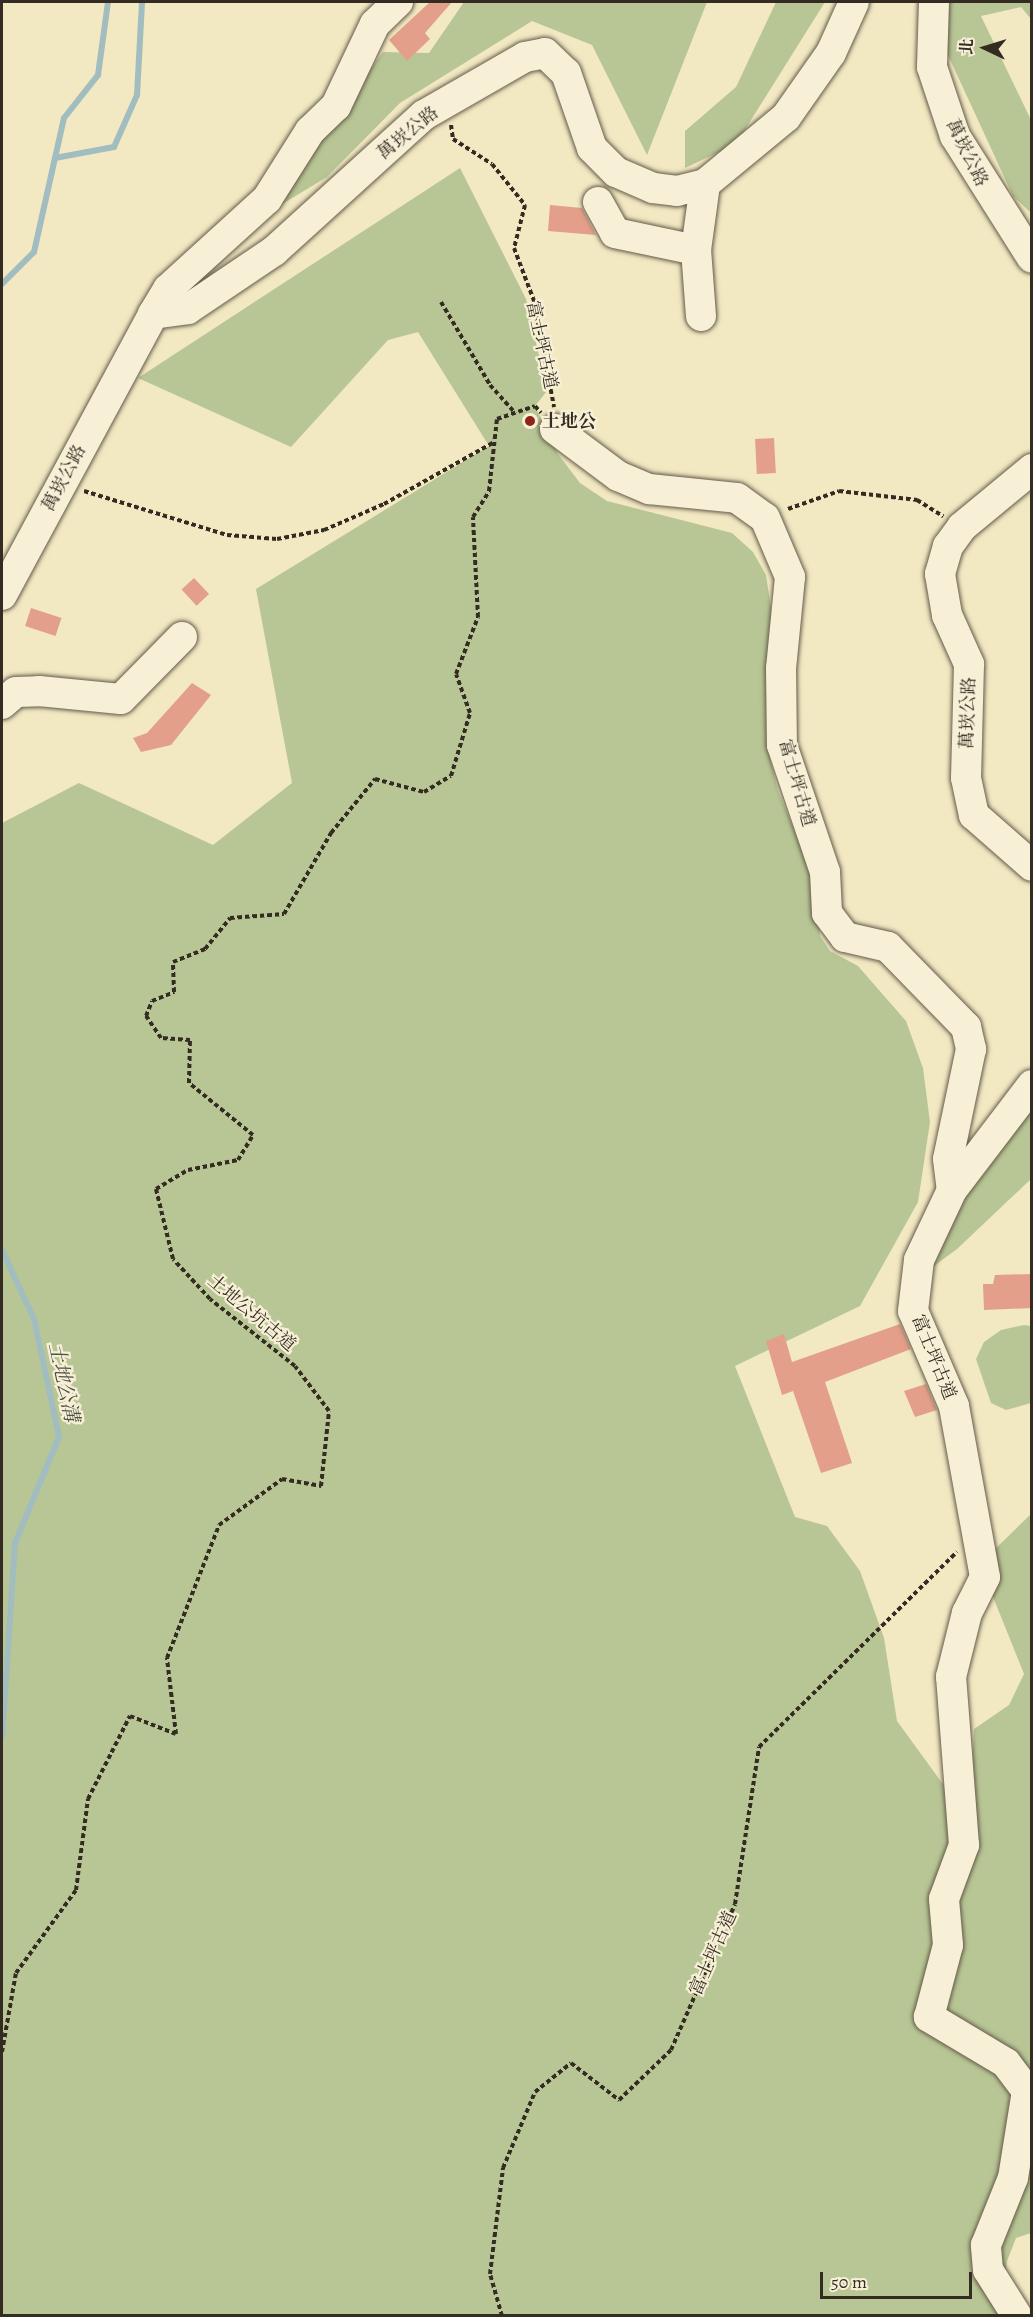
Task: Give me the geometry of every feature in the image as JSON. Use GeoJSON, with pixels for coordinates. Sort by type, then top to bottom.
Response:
{"type":"FeatureCollection","features":[{"type":"Feature","properties":{"kind":"street"},"geometry":{"type":"LineString","coordinates":[[153,314],[168,289],[267,199],[310,131],[336,106],[375,24],[398,2]]}},
{"type":"Feature","properties":{"kind":"street","name":"萬崁公路"},"geometry":{"type":"LineString","coordinates":[[2,595],[153,314],[188,309],[274,251],[424,115],[525,57],[545,53],[566,73],[592,148],[616,172],[653,188],[677,191],[705,184],[786,117],[831,53],[854,2]]}},
{"type":"Feature","properties":{"kind":"street","name":"萬崁公路"},"geometry":{"type":"LineString","coordinates":[[934,2],[932,67],[955,136],[1032,258]]}},
{"type":"Feature","properties":{"kind":"street"},"geometry":{"type":"LineString","coordinates":[[701,316],[696,250],[705,184]]}},
{"type":"Feature","properties":{"kind":"street"},"geometry":{"type":"LineString","coordinates":[[598,202],[615,233],[696,250]]}},
{"type":"Feature","properties":{"kind":"street","name":"富士坪古道"},"geometry":{"type":"LineString","coordinates":[[555,429],[618,476],[649,489],[737,498],[765,519],[790,577],[781,668],[782,745],[825,872],[827,913],[845,937],[888,947],[966,1027],[971,1049],[948,1159],[952,1191],[919,1260],[913,1311],[954,1406],[985,1577],[967,1613],[951,1677],[964,1845],[944,1899],[948,1945],[929,2018],[1006,2063],[1027,2091],[1013,2178],[986,2245],[988,2270],[1017,2316]]}},
{"type":"Feature","properties":{"kind":"street","name":"萬崁公路"},"geometry":{"type":"LineString","coordinates":[[1032,469],[962,527],[948,546],[940,574],[947,615],[969,664],[970,800],[981,823],[1032,866]]}},
{"type":"Feature","properties":{"kind":"street"},"geometry":{"type":"LineString","coordinates":[[2,704],[16,692],[39,691],[121,699],[182,637]]}},
{"type":"Feature","properties":{"kind":"street"},"geometry":{"type":"LineString","coordinates":[[952,1191],[1032,1085]]}},
{"type":"Feature","properties":{"kind":"path","name":"富士坪古道"},"geometry":{"type":"LineString","coordinates":[[424,115],[450,120],[453,139],[492,164],[525,205],[514,248],[534,301],[553,381],[555,429]]}},
{"type":"Feature","properties":{"kind":"path"},"geometry":{"type":"LineString","coordinates":[[441,302],[484,376],[515,413],[535,406],[555,429]]}},
{"type":"Feature","properties":{"kind":"path","name":"土地公坑古道"},"geometry":{"type":"LineString","coordinates":[[2,2052],[16,1973],[76,1890],[88,1799],[130,1716],[176,1734],[167,1658],[219,1525],[282,1479],[321,1486],[329,1411],[295,1366],[210,1299],[174,1259],[156,1189],[188,1170],[238,1160],[253,1135],[189,1083],[190,1040],[161,1038],[146,1016],[152,1001],[174,992],[173,962],[205,949],[230,918],[284,914],[331,833],[375,779],[424,792],[451,776],[470,713],[456,674],[478,617],[473,517],[489,491],[497,419],[515,413]]}},
{"type":"Feature","properties":{"kind":"path"},"geometry":{"type":"LineString","coordinates":[[61,483],[227,536],[277,539],[324,530],[384,504],[494,442]]}},
{"type":"Feature","properties":{"kind":"path"},"geometry":{"type":"LineString","coordinates":[[765,519],[839,491],[916,500],[962,527]]}},
{"type":"Feature","properties":{"kind":"path","name":"富士坪古道"},"geometry":{"type":"LineString","coordinates":[[502,2316],[490,2274],[503,2168],[535,2092],[571,2063],[619,2100],[670,2050],[735,1904],[759,1747],[977,1533]]}},
{"type":"Feature","properties":{"kind":"green space"},"geometry":{"type":"Polygon","coordinates":[[[464,2],[707,2],[647,155],[592,45],[532,21],[400,103],[327,177],[264,215],[383,52],[429,53],[464,2]]]}},
{"type":"Feature","properties":{"kind":"green space"},"geometry":{"type":"Polygon","coordinates":[[[776,2],[825,2],[736,144],[685,168],[685,131],[736,87],[776,2]]]}},
{"type":"Feature","properties":{"kind":"green space"},"geometry":{"type":"Polygon","coordinates":[[[946,2],[1031,2],[1031,19],[1021,7],[981,16],[1031,120],[1031,213],[1013,196],[941,40],[946,2]]]}},
{"type":"Feature","properties":{"kind":"green space"},"geometry":{"type":"Polygon","coordinates":[[[460,168],[526,299],[547,391],[535,406],[558,454],[580,483],[607,501],[732,533],[753,552],[766,575],[774,628],[768,750],[778,791],[815,880],[820,936],[830,951],[858,966],[906,1021],[923,1068],[930,1122],[918,1202],[860,1306],[735,1366],[795,1517],[827,1526],[860,1571],[884,1638],[897,1721],[953,1798],[972,1772],[974,1729],[1009,1705],[1024,1674],[985,1577],[993,1551],[1031,1514],[1031,2233],[1016,2238],[1007,2261],[1001,2315],[2,2316],[2,823],[79,783],[213,845],[292,783],[256,589],[489,446],[418,332],[388,340],[291,447],[138,378],[460,168]]]}},
{"type":"Feature","properties":{"kind":"green space"},"geometry":{"type":"Polygon","coordinates":[[[1031,1100],[1031,1179],[957,1249],[934,1266],[928,1264],[946,1219],[1031,1100]]]}},
{"type":"Feature","properties":{"kind":"green space"},"geometry":{"type":"Polygon","coordinates":[[[1024,1325],[1031,1326],[1031,1403],[1006,1410],[991,1403],[976,1359],[984,1342],[1001,1330],[1024,1325]]]}},
{"type":"Feature","properties":{"kind":"building"},"geometry":{"type":"Polygon","coordinates":[[[430,2],[452,2],[425,33],[430,39],[407,61],[389,40],[430,2]]]}},
{"type":"Feature","properties":{"kind":"building"},"geometry":{"type":"Polygon","coordinates":[[[550,205],[582,208],[596,235],[548,231],[550,205]]]}},
{"type":"Feature","properties":{"kind":"building"},"geometry":{"type":"Polygon","coordinates":[[[774,438],[776,473],[757,474],[755,439],[774,438]]]}},
{"type":"Feature","properties":{"kind":"building"},"geometry":{"type":"Polygon","coordinates":[[[194,578],[209,594],[197,606],[182,590],[194,578]]]}},
{"type":"Feature","properties":{"kind":"building"},"geometry":{"type":"Polygon","coordinates":[[[31,608],[61,618],[56,636],[25,626],[31,608]]]}},
{"type":"Feature","properties":{"kind":"building"},"geometry":{"type":"Polygon","coordinates":[[[192,683],[211,695],[171,745],[141,752],[133,738],[147,733],[192,683]]]}},
{"type":"Feature","properties":{"kind":"building"},"geometry":{"type":"Polygon","coordinates":[[[1031,1274],[1032,1308],[984,1310],[983,1284],[993,1284],[995,1275],[1031,1274]]]}},
{"type":"Feature","properties":{"kind":"building"},"geometry":{"type":"Polygon","coordinates":[[[900,1324],[911,1349],[825,1382],[852,1463],[821,1473],[793,1391],[782,1395],[766,1341],[784,1334],[792,1362],[900,1324]]]}},
{"type":"Feature","properties":{"kind":"building"},"geometry":{"type":"Polygon","coordinates":[[[926,1384],[937,1410],[915,1417],[904,1391],[926,1384]]]}},
{"type":"Feature","properties":{"kind":"waterway","name":"土地公溝"},"geometry":{"type":"LineString","coordinates":[[2,284],[34,252],[64,118],[98,75],[108,2]]}},
{"type":"Feature","properties":{"kind":"waterway","name":"土地公溝"},"geometry":{"type":"LineString","coordinates":[[55,158],[114,147],[137,95],[142,2]]}},
{"type":"Feature","properties":{"kind":"waterway","name":"土地公溝"},"geometry":{"type":"LineString","coordinates":[[2,1250],[34,1319],[59,1437],[15,1543],[2,1737]]}},
{"type":"Feature","properties":{"kind":"place","name":"土地公"},"geometry":{"type":"Point","coordinates":[530,421]}}]}
